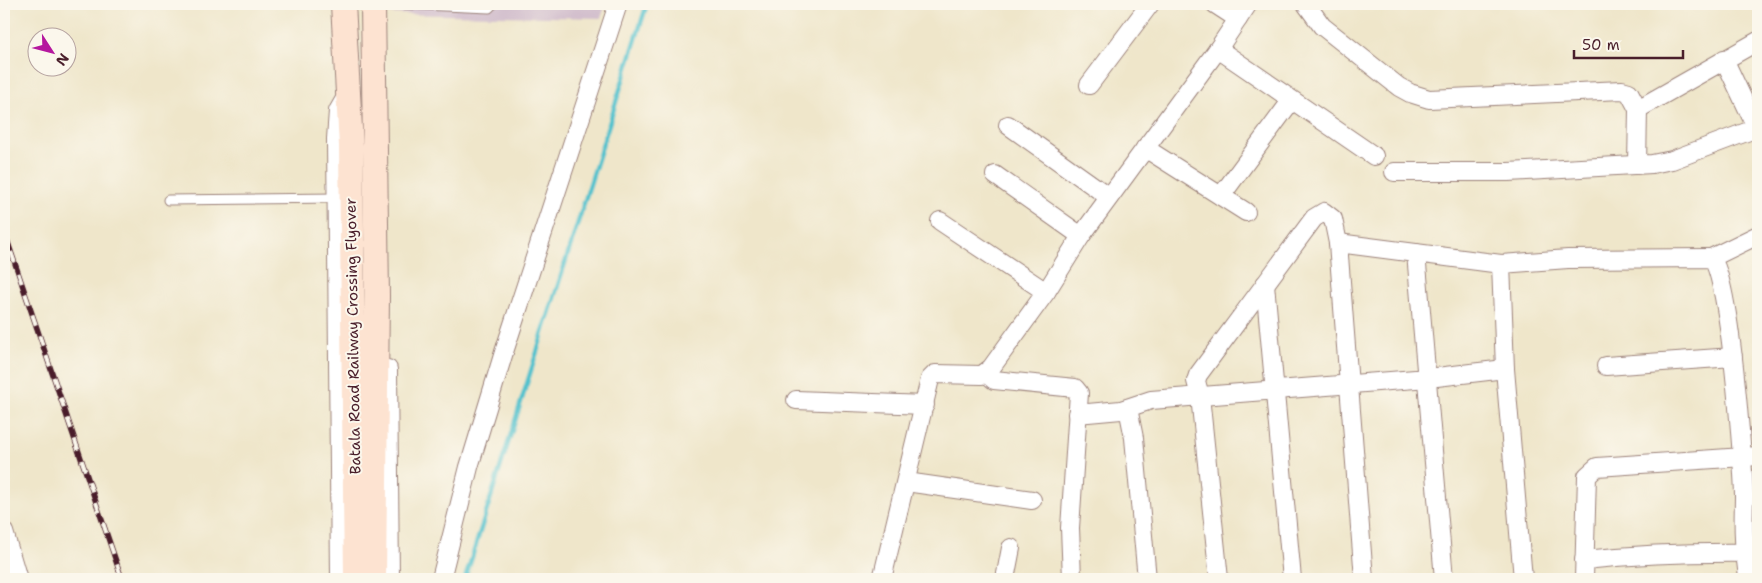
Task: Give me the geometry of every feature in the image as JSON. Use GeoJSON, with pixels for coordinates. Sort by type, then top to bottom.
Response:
{"type":"FeatureCollection","features":[{"type":"Feature","properties":{"kind":"main road","name":"Batala Road Railway Crossing Flyover"},"geometry":{"type":"LineString","coordinates":[[343,4],[351,146],[356,579]]}},
{"type":"Feature","properties":{"kind":"main road","name":"Batala Road Railway Crossing Flyover"},"geometry":{"type":"LineString","coordinates":[[373,4],[377,296],[374,579]]}},
{"type":"Feature","properties":{"kind":"street"},"geometry":{"type":"LineString","coordinates":[[441,579],[469,467],[507,343],[618,4]]}},
{"type":"Feature","properties":{"kind":"street"},"geometry":{"type":"LineString","coordinates":[[1089,85],[1150,4]]}},
{"type":"Feature","properties":{"kind":"street"},"geometry":{"type":"LineString","coordinates":[[1215,4],[1238,19]]}},
{"type":"Feature","properties":{"kind":"street"},"geometry":{"type":"LineString","coordinates":[[882,579],[925,405],[928,382],[932,375],[977,376],[986,373],[1046,292],[1081,236],[1218,49],[1248,4]]}},
{"type":"Feature","properties":{"kind":"street"},"geometry":{"type":"LineString","coordinates":[[1306,4],[1322,26],[1399,87],[1429,99],[1622,90],[1632,96],[1638,109],[1637,165]]}},
{"type":"Feature","properties":{"kind":"street"},"geometry":{"type":"LineString","coordinates":[[1638,109],[1758,41]]}},
{"type":"Feature","properties":{"kind":"street"},"geometry":{"type":"LineString","coordinates":[[1218,49],[1374,156]]}},
{"type":"Feature","properties":{"kind":"street"},"geometry":{"type":"LineString","coordinates":[[1394,172],[1508,172],[1637,165],[1672,160],[1758,130],[1724,59]]}},
{"type":"Feature","properties":{"kind":"street"},"geometry":{"type":"LineString","coordinates":[[340,579],[336,198],[338,111],[348,93]]}},
{"type":"Feature","properties":{"kind":"street"},"geometry":{"type":"LineString","coordinates":[[374,98],[381,103],[382,130],[387,319],[390,579]]}},
{"type":"Feature","properties":{"kind":"street"},"geometry":{"type":"LineString","coordinates":[[1221,196],[1292,101]]}},
{"type":"Feature","properties":{"kind":"street"},"geometry":{"type":"LineString","coordinates":[[1008,125],[1109,197]]}},
{"type":"Feature","properties":{"kind":"street"},"geometry":{"type":"LineString","coordinates":[[1144,148],[1246,212]]}},
{"type":"Feature","properties":{"kind":"street"},"geometry":{"type":"LineString","coordinates":[[995,175],[1081,236]]}},
{"type":"Feature","properties":{"kind":"street"},"geometry":{"type":"LineString","coordinates":[[1218,579],[1200,396],[1196,381],[1198,375],[1319,213],[1328,214],[1333,219],[1338,243],[1364,579]]}},
{"type":"Feature","properties":{"kind":"street"},"geometry":{"type":"LineString","coordinates":[[940,221],[1046,292]]}},
{"type":"Feature","properties":{"kind":"street"},"geometry":{"type":"LineString","coordinates":[[1338,243],[1501,264],[1568,259],[1711,258],[1758,235]]}},
{"type":"Feature","properties":{"kind":"street"},"geometry":{"type":"LineString","coordinates":[[1416,254],[1444,579]]}},
{"type":"Feature","properties":{"kind":"street"},"geometry":{"type":"LineString","coordinates":[[1711,258],[1715,263],[1719,277],[1750,456],[1744,538],[1752,553],[1748,579]]}},
{"type":"Feature","properties":{"kind":"street"},"geometry":{"type":"LineString","coordinates":[[1501,264],[1505,369],[1523,579]]}},
{"type":"Feature","properties":{"kind":"street"},"geometry":{"type":"LineString","coordinates":[[1265,284],[1292,579]]}},
{"type":"Feature","properties":{"kind":"street"},"geometry":{"type":"LineString","coordinates":[[1606,366],[1733,357]]}},
{"type":"Feature","properties":{"kind":"street"},"geometry":{"type":"LineString","coordinates":[[1077,414],[1128,408],[1151,400],[1428,378],[1505,369]]}},
{"type":"Feature","properties":{"kind":"street"},"geometry":{"type":"LineString","coordinates":[[986,373],[994,380],[1075,388],[1079,393],[1070,528],[1072,579]]}},
{"type":"Feature","properties":{"kind":"street"},"geometry":{"type":"LineString","coordinates":[[796,400],[925,405]]}},
{"type":"Feature","properties":{"kind":"street"},"geometry":{"type":"LineString","coordinates":[[1128,408],[1134,438],[1147,579]]}},
{"type":"Feature","properties":{"kind":"street"},"geometry":{"type":"LineString","coordinates":[[1584,579],[1587,476],[1591,470],[1596,467],[1750,456]]}},
{"type":"Feature","properties":{"kind":"street"},"geometry":{"type":"LineString","coordinates":[[906,482],[1032,500]]}},
{"type":"Feature","properties":{"kind":"street"},"geometry":{"type":"LineString","coordinates":[[4,532],[18,579]]}},
{"type":"Feature","properties":{"kind":"street"},"geometry":{"type":"LineString","coordinates":[[1005,579],[1011,548]]}},
{"type":"Feature","properties":{"kind":"street"},"geometry":{"type":"LineString","coordinates":[[1584,560],[1650,553],[1686,555],[1752,553]]}},
{"type":"Feature","properties":{"kind":"lane"},"geometry":{"type":"LineString","coordinates":[[399,4],[489,8],[493,4]]}},
{"type":"Feature","properties":{"kind":"lane"},"geometry":{"type":"LineString","coordinates":[[168,200],[336,198]]}},
{"type":"Feature","properties":{"kind":"shaded area"},"geometry":{"type":"Polygon","coordinates":[[[390,4],[606,4],[601,18],[390,14],[390,4]]]}},
{"type":"Feature","properties":{"kind":"waterway"},"geometry":{"type":"LineString","coordinates":[[4,5],[11,4]]}},
{"type":"Feature","properties":{"kind":"waterway"},"geometry":{"type":"LineString","coordinates":[[465,579],[647,4]]}},
{"type":"Feature","properties":{"kind":"railway"},"geometry":{"type":"LineString","coordinates":[[4,231],[122,579]]}}]}
